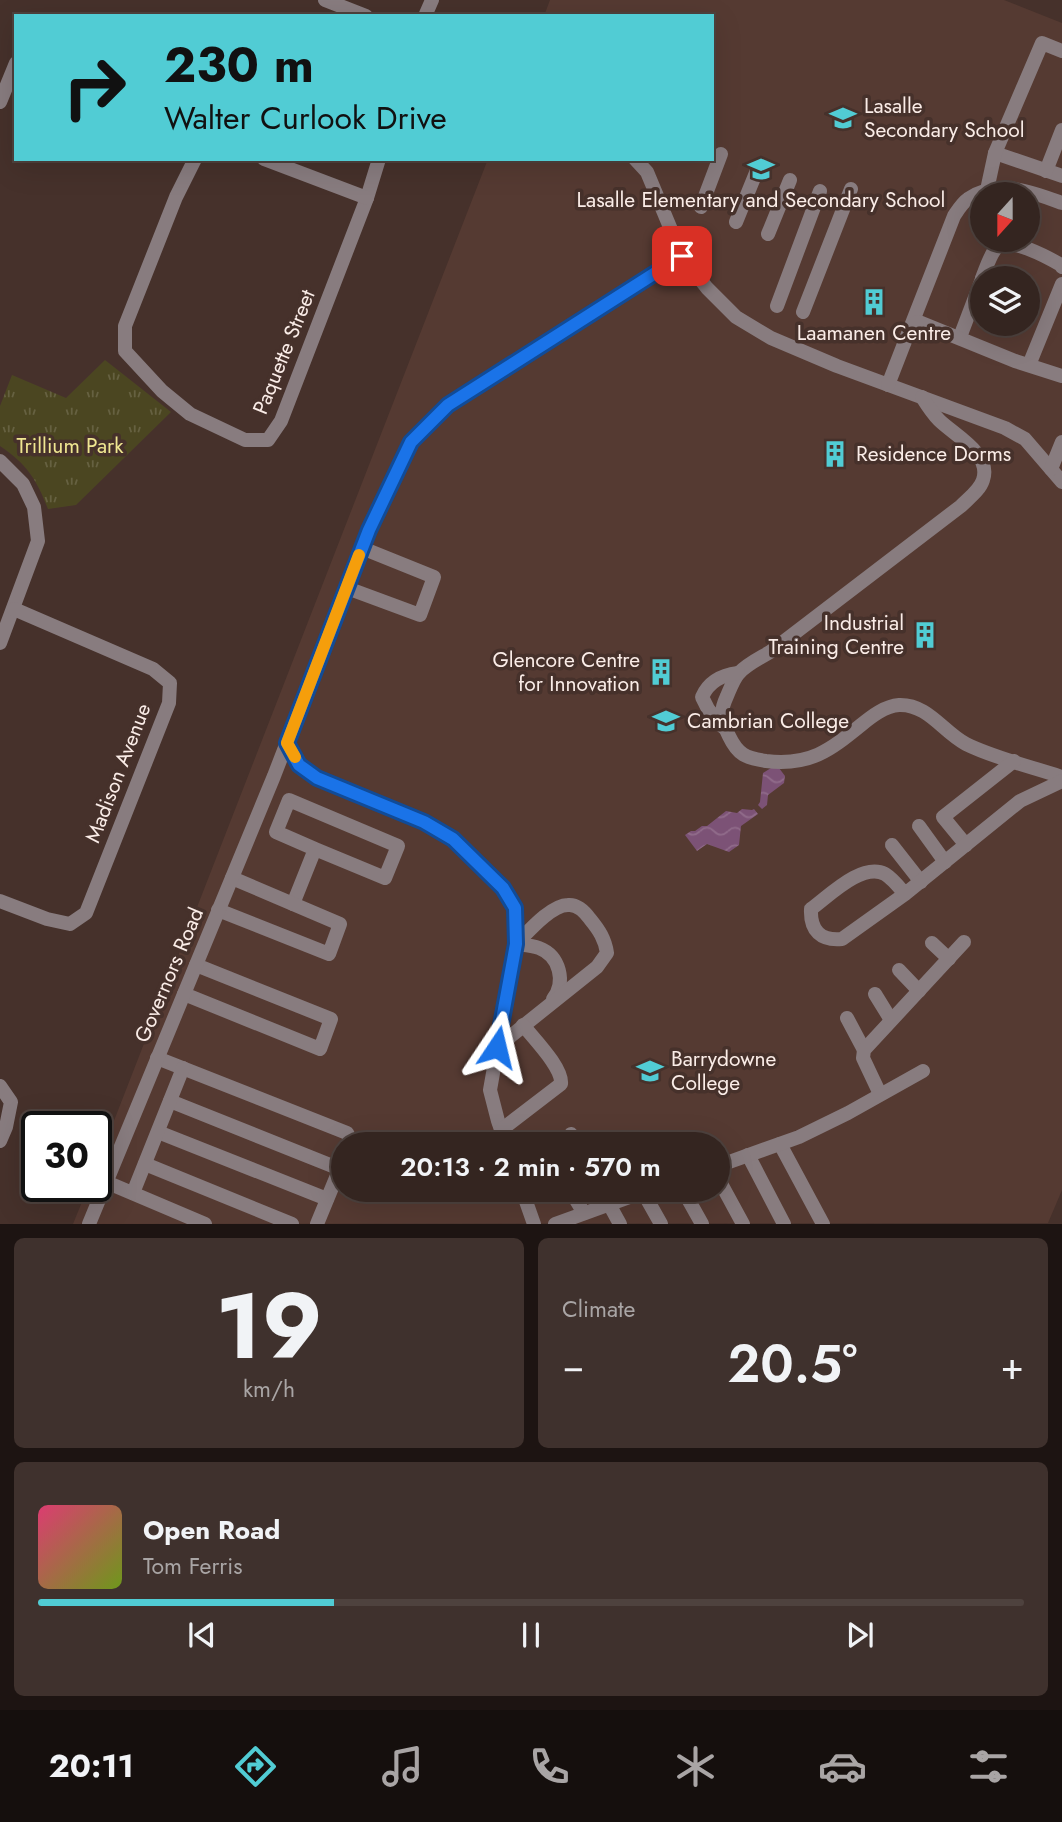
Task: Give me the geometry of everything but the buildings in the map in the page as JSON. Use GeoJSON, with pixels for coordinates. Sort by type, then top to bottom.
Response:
{"type":"FeatureCollection","features":[{"type":"Feature","properties":{"kind":"street"},"geometry":{"type":"LineString","coordinates":[[325,0],[361,14]]}},
{"type":"Feature","properties":{"kind":"street"},"geometry":{"type":"LineString","coordinates":[[989,182],[995,153],[1042,43],[1062,51]]}},
{"type":"Feature","properties":{"kind":"street"},"geometry":{"type":"LineString","coordinates":[[0,102],[14,68]]}},
{"type":"Feature","properties":{"kind":"street"},"geometry":{"type":"LineString","coordinates":[[1046,171],[1062,130]]}},
{"type":"Feature","properties":{"kind":"street"},"geometry":{"type":"LineString","coordinates":[[995,153],[1062,176]]}},
{"type":"Feature","properties":{"kind":"street"},"geometry":{"type":"LineString","coordinates":[[701,208],[721,154]]}},
{"type":"Feature","properties":{"kind":"street","name":"Paquette Street"},"geometry":{"type":"LineString","coordinates":[[194,161],[176,197],[124,326],[125,351],[162,391],[190,414],[245,440],[268,440],[281,421],[367,198],[378,161]]}},
{"type":"Feature","properties":{"kind":"street"},"geometry":{"type":"LineString","coordinates":[[269,161],[367,198]]}},
{"type":"Feature","properties":{"kind":"street"},"geometry":{"type":"LineString","coordinates":[[637,161],[648,172],[682,256],[707,288],[736,317],[771,338],[837,366],[1005,428],[1025,439],[1062,482]]}},
{"type":"Feature","properties":{"kind":"street"},"geometry":{"type":"LineString","coordinates":[[736,222],[758,168]]}},
{"type":"Feature","properties":{"kind":"street"},"geometry":{"type":"LineString","coordinates":[[768,234],[790,180]]}},
{"type":"Feature","properties":{"kind":"street"},"geometry":{"type":"LineString","coordinates":[[803,312],[851,189]]}},
{"type":"Feature","properties":{"kind":"street"},"geometry":{"type":"LineString","coordinates":[[776,306],[820,191]]}},
{"type":"Feature","properties":{"kind":"street"},"geometry":{"type":"LineString","coordinates":[[1040,196],[1062,203]]}},
{"type":"Feature","properties":{"kind":"street"},"geometry":{"type":"LineString","coordinates":[[888,385],[954,216],[970,197]]}},
{"type":"Feature","properties":{"kind":"street"},"geometry":{"type":"LineString","coordinates":[[988,266],[995,250],[1001,244],[1009,243],[1062,267]]}},
{"type":"Feature","properties":{"kind":"street","name":"Governors Road"},"geometry":{"type":"LineString","coordinates":[[112,1167],[287,743],[369,530],[411,442],[448,405],[682,256]]}},
{"type":"Feature","properties":{"kind":"street"},"geometry":{"type":"LineString","coordinates":[[1029,366],[1062,284]]}},
{"type":"Feature","properties":{"kind":"street"},"geometry":{"type":"LineString","coordinates":[[960,337],[970,311]]}},
{"type":"Feature","properties":{"kind":"street"},"geometry":{"type":"LineString","coordinates":[[909,331],[919,322],[1029,366],[1062,376]]}},
{"type":"Feature","properties":{"kind":"street"},"geometry":{"type":"LineString","coordinates":[[726,731],[708,709],[702,697],[705,691],[723,675],[738,673],[770,652],[961,506],[980,486],[984,472],[976,453],[937,419],[922,397]]}},
{"type":"Feature","properties":{"kind":"street"},"geometry":{"type":"LineString","coordinates":[[1051,469],[1062,442]]}},
{"type":"Feature","properties":{"kind":"street"},"geometry":{"type":"LineString","coordinates":[[0,461],[23,484],[34,507],[38,541],[0,643]]}},
{"type":"Feature","properties":{"kind":"street"},"geometry":{"type":"LineString","coordinates":[[347,588],[420,615],[434,577],[362,548]]}},
{"type":"Feature","properties":{"kind":"street","name":"Madison Avenue"},"geometry":{"type":"LineString","coordinates":[[0,901],[47,919],[69,924],[86,914],[169,703],[170,683],[153,669],[13,609]]}},
{"type":"Feature","properties":{"kind":"street"},"geometry":{"type":"LineString","coordinates":[[738,673],[721,709],[723,724],[733,746],[752,759],[802,761],[821,755],[875,714],[897,705],[925,712],[937,720],[948,733],[967,745],[1062,779]]}},
{"type":"Feature","properties":{"kind":"street"},"geometry":{"type":"LineString","coordinates":[[287,743],[299,765],[317,778],[424,822],[453,839],[503,888],[515,908],[516,944],[490,1090],[501,1130],[561,1084],[562,1079],[556,1066],[523,1026]]}},
{"type":"Feature","properties":{"kind":"street"},"geometry":{"type":"LineString","coordinates":[[966,845],[943,817],[1014,761]]}},
{"type":"Feature","properties":{"kind":"street"},"geometry":{"type":"LineString","coordinates":[[905,894],[883,873],[872,871],[859,874],[811,909],[814,928],[822,937],[842,939],[905,894],[921,882],[1020,801],[1062,779]]}},
{"type":"Feature","properties":{"kind":"street"},"geometry":{"type":"LineString","coordinates":[[289,800],[398,846],[385,878],[315,849],[276,832],[289,800]]}},
{"type":"Feature","properties":{"kind":"street"},"geometry":{"type":"LineString","coordinates":[[919,826],[945,862]]}},
{"type":"Feature","properties":{"kind":"street"},"geometry":{"type":"LineString","coordinates":[[892,845],[921,882]]}},
{"type":"Feature","properties":{"kind":"street"},"geometry":{"type":"LineString","coordinates":[[293,904],[315,849]]}},
{"type":"Feature","properties":{"kind":"street"},"geometry":{"type":"LineString","coordinates":[[218,910],[329,954],[340,924],[232,878]]}},
{"type":"Feature","properties":{"kind":"street"},"geometry":{"type":"LineString","coordinates":[[497,1047],[597,967],[607,953],[606,941],[582,909],[568,904],[552,910],[516,944]]}},
{"type":"Feature","properties":{"kind":"street"},"geometry":{"type":"LineString","coordinates":[[880,1094],[863,1058],[864,1050],[964,942]]}},
{"type":"Feature","properties":{"kind":"street"},"geometry":{"type":"LineString","coordinates":[[932,943],[949,959]]}},
{"type":"Feature","properties":{"kind":"street"},"geometry":{"type":"LineString","coordinates":[[516,944],[540,948],[550,954],[559,968],[561,979],[558,992],[549,1005]]}},
{"type":"Feature","properties":{"kind":"street"},"geometry":{"type":"LineString","coordinates":[[184,995],[320,1049],[331,1018],[196,965]]}},
{"type":"Feature","properties":{"kind":"street"},"geometry":{"type":"LineString","coordinates":[[899,970],[919,990]]}},
{"type":"Feature","properties":{"kind":"street"},"geometry":{"type":"LineString","coordinates":[[875,993],[891,1020]]}},
{"type":"Feature","properties":{"kind":"street"},"geometry":{"type":"LineString","coordinates":[[847,1018],[864,1050]]}},
{"type":"Feature","properties":{"kind":"street"},"geometry":{"type":"LineString","coordinates":[[157,1058],[344,1132]]}},
{"type":"Feature","properties":{"kind":"street"},"geometry":{"type":"LineString","coordinates":[[133,1193],[183,1068]]}},
{"type":"Feature","properties":{"kind":"street"},"geometry":{"type":"LineString","coordinates":[[730,1162],[799,1137],[923,1071]]}},
{"type":"Feature","properties":{"kind":"street"},"geometry":{"type":"LineString","coordinates":[[0,1086],[11,1102],[0,1141]]}},
{"type":"Feature","properties":{"kind":"street"},"geometry":{"type":"LineString","coordinates":[[170,1101],[331,1161]]}},
{"type":"Feature","properties":{"kind":"street"},"geometry":{"type":"LineString","coordinates":[[158,1132],[327,1199]]}},
{"type":"Feature","properties":{"kind":"street"},"geometry":{"type":"LineString","coordinates":[[780,1144],[823,1223]]}},
{"type":"Feature","properties":{"kind":"street"},"geometry":{"type":"LineString","coordinates":[[748,1155],[784,1223]]}},
{"type":"Feature","properties":{"kind":"street"},"geometry":{"type":"LineString","coordinates":[[145,1164],[292,1223]]}},
{"type":"Feature","properties":{"kind":"street"},"geometry":{"type":"LineString","coordinates":[[112,1184],[205,1223]]}},
{"type":"Feature","properties":{"kind":"street"},"geometry":{"type":"LineString","coordinates":[[317,1223],[331,1189]]}},
{"type":"Feature","properties":{"kind":"street"},"geometry":{"type":"LineString","coordinates":[[730,1200],[743,1223]]}},
{"type":"Feature","properties":{"kind":"street","name":"Governors Road"},"geometry":{"type":"LineString","coordinates":[[89,1223],[98,1202]]}},
{"type":"Feature","properties":{"kind":"street"},"geometry":{"type":"LineString","coordinates":[[526,1202],[534,1223]]}},
{"type":"Feature","properties":{"kind":"street"},"geometry":{"type":"LineString","coordinates":[[555,1223],[579,1218],[606,1202]]}},
{"type":"Feature","properties":{"kind":"street"},"geometry":{"type":"LineString","coordinates":[[614,1202],[620,1223]]}},
{"type":"Feature","properties":{"kind":"street"},"geometry":{"type":"LineString","coordinates":[[651,1202],[661,1223]]}},
{"type":"Feature","properties":{"kind":"street"},"geometry":{"type":"LineString","coordinates":[[690,1202],[702,1223]]}},
{"type":"Feature","properties":{"kind":"shaded area","name":"Cambrian College"},"geometry":{"type":"Polygon","coordinates":[[[550,0],[1004,0],[1062,23],[1062,1190],[1048,1223],[73,1224],[82,1202],[112,1202],[112,1126],[487,161],[714,161],[714,14],[545,14],[550,0]]]}},
{"type":"Feature","properties":{"kind":"green space","name":"Trillium Park"},"geometry":{"type":"Polygon","coordinates":[[[105,360],[171,412],[76,505],[48,509],[30,473],[0,446],[0,406],[12,375],[66,398],[105,360]]]}},
{"type":"Feature","properties":{"kind":"water"},"geometry":{"type":"Polygon","coordinates":[[[771,768],[779,768],[785,776],[784,783],[768,795],[767,805],[762,809],[758,805],[763,773],[771,768]]]}},
{"type":"Feature","properties":{"kind":"water"},"geometry":{"type":"Polygon","coordinates":[[[742,809],[754,809],[758,814],[741,826],[739,845],[729,852],[707,844],[697,851],[685,835],[707,826],[726,811],[737,813],[742,809]]]}},
{"type":"Feature","properties":{"kind":"slow traffic"},"geometry":{"type":"LineString","coordinates":[[295,757],[287,743],[359,555]]}},
{"type":"Feature","properties":{"kind":"place","name":"Lasalle Secondary School"},"geometry":{"type":"Point","coordinates":[843,118]}},
{"type":"Feature","properties":{"kind":"place","name":"Lasalle Elementary and Secondary School"},"geometry":{"type":"Point","coordinates":[761,169]}},
{"type":"Feature","properties":{"kind":"place","name":"Laamanen Centre"},"geometry":{"type":"Point","coordinates":[874,302]}},
{"type":"Feature","properties":{"kind":"place","name":"Residence Dorms"},"geometry":{"type":"Point","coordinates":[835,454]}},
{"type":"Feature","properties":{"kind":"place","name":"Industrial Training Centre"},"geometry":{"type":"Point","coordinates":[925,635]}},
{"type":"Feature","properties":{"kind":"place","name":"Glencore Centre for Innovation"},"geometry":{"type":"Point","coordinates":[661,672]}},
{"type":"Feature","properties":{"kind":"place","name":"Cambrian College"},"geometry":{"type":"Point","coordinates":[666,721]}},
{"type":"Feature","properties":{"kind":"place","name":"Barrydowne College"},"geometry":{"type":"Point","coordinates":[650,1071]}},
{"type":"Feature","properties":{"kind":"route"},"geometry":{"type":"LineString","coordinates":[[497,1047],[516,944],[515,908],[503,888],[453,839],[424,822],[317,778],[299,765],[287,743],[369,530],[411,442],[448,405],[682,256]]}}]}
